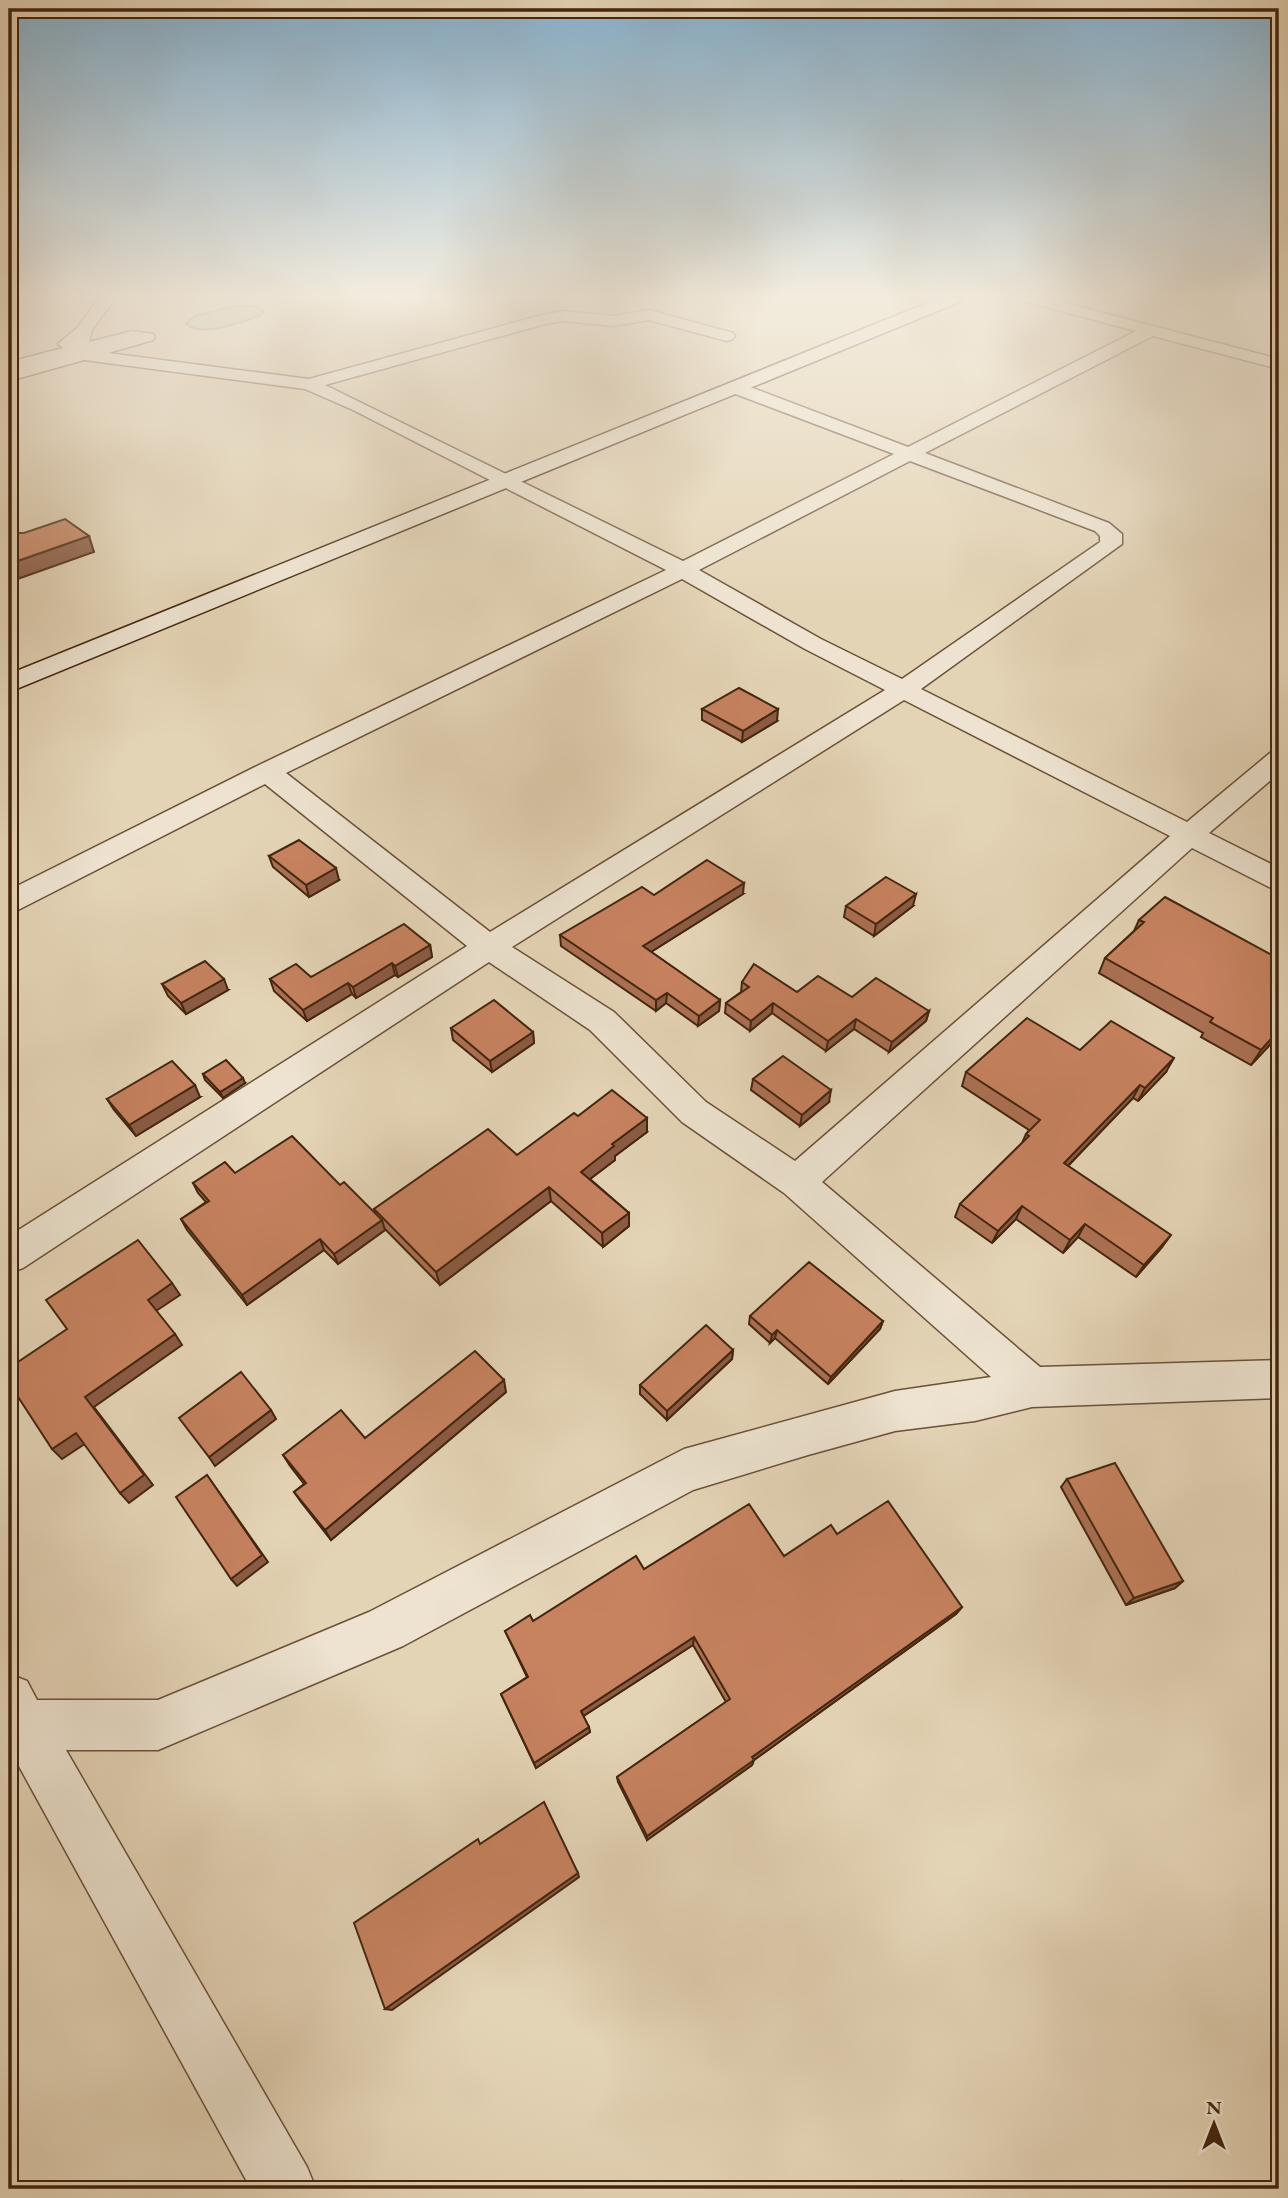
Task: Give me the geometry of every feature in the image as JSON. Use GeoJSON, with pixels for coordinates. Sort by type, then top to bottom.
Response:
{"type":"FeatureCollection","features":[{"type":"Feature","properties":{"kind":"street"},"geometry":{"type":"LineString","coordinates":[[344,400],[683,570],[813,644],[903,691],[1279,880]]}},
{"type":"Feature","properties":{"kind":"street"},"geometry":{"type":"LineString","coordinates":[[9,684],[708,400]]}},
{"type":"Feature","properties":{"kind":"street"},"geometry":{"type":"LineString","coordinates":[[9,1256],[489,947],[903,691],[1111,544],[1111,534],[1102,527],[767,400]]}},
{"type":"Feature","properties":{"kind":"street"},"geometry":{"type":"LineString","coordinates":[[9,902],[267,772],[683,570],[1015,400]]}},
{"type":"Feature","properties":{"kind":"street"},"geometry":{"type":"LineString","coordinates":[[797,1182],[1189,835],[1279,759]]}},
{"type":"Feature","properties":{"kind":"street"},"geometry":{"type":"LineString","coordinates":[[267,772],[489,947],[602,1021],[694,1112],[797,1182],[1032,1387]]}},
{"type":"Feature","properties":{"kind":"street"},"geometry":{"type":"LineString","coordinates":[[17,1712],[158,1725],[386,1629],[684,1471],[895,1411],[975,1401],[1032,1387],[1279,1379]]}},
{"type":"Feature","properties":{"kind":"street"},"geometry":{"type":"LineString","coordinates":[[17,1712],[285,2189]]}},
{"type":"Feature","properties":{"kind":"building"},"geometry":{"type":"Polygon","coordinates":[[[65,519],[89,536],[9,564],[9,533],[24,533],[65,519]]]}},
{"type":"Feature","properties":{"kind":"building"},"geometry":{"type":"Polygon","coordinates":[[[739,688],[778,709],[743,731],[702,709],[739,688]]]}},
{"type":"Feature","properties":{"kind":"building"},"geometry":{"type":"Polygon","coordinates":[[[299,840],[336,868],[306,885],[269,856],[299,840]]]}},
{"type":"Feature","properties":{"kind":"building"},"geometry":{"type":"Polygon","coordinates":[[[707,860],[744,883],[643,946],[720,1000],[699,1016],[667,993],[656,1000],[560,935],[642,887],[654,895],[707,860]]]}},
{"type":"Feature","properties":{"kind":"building"},"geometry":{"type":"Polygon","coordinates":[[[886,877],[916,894],[876,924],[846,906],[886,877]]]}},
{"type":"Feature","properties":{"kind":"building"},"geometry":{"type":"Polygon","coordinates":[[[1165,897],[1279,959],[1279,1030],[1261,1050],[1210,1022],[1213,1018],[1105,958],[1144,922],[1139,920],[1165,897]]]}},
{"type":"Feature","properties":{"kind":"building"},"geometry":{"type":"Polygon","coordinates":[[[404,924],[430,945],[395,966],[392,963],[353,987],[348,983],[303,1010],[270,979],[296,964],[311,977],[404,924]]]}},
{"type":"Feature","properties":{"kind":"building"},"geometry":{"type":"Polygon","coordinates":[[[205,961],[224,979],[181,1003],[162,984],[205,961]]]}},
{"type":"Feature","properties":{"kind":"building"},"geometry":{"type":"Polygon","coordinates":[[[754,964],[797,992],[818,976],[852,997],[876,978],[929,1011],[892,1042],[856,1019],[828,1041],[773,1003],[751,1021],[726,1003],[749,987],[742,982],[754,964]]]}},
{"type":"Feature","properties":{"kind":"building"},"geometry":{"type":"Polygon","coordinates":[[[494,1000],[533,1032],[490,1061],[451,1028],[494,1000]]]}},
{"type":"Feature","properties":{"kind":"building"},"geometry":{"type":"Polygon","coordinates":[[[1027,1018],[1080,1050],[1111,1021],[1174,1058],[1145,1088],[1140,1085],[1064,1163],[1171,1235],[1144,1265],[1085,1224],[1070,1240],[1022,1206],[998,1231],[960,1204],[1029,1136],[1026,1134],[1040,1120],[966,1072],[1027,1018]]]}},
{"type":"Feature","properties":{"kind":"building"},"geometry":{"type":"Polygon","coordinates":[[[783,1056],[831,1090],[802,1115],[753,1079],[783,1056]]]}},
{"type":"Feature","properties":{"kind":"building"},"geometry":{"type":"Polygon","coordinates":[[[226,1060],[243,1078],[220,1092],[203,1074],[226,1060]]]}},
{"type":"Feature","properties":{"kind":"building"},"geometry":{"type":"Polygon","coordinates":[[[172,1061],[195,1085],[129,1125],[107,1099],[172,1061]]]}},
{"type":"Feature","properties":{"kind":"building"},"geometry":{"type":"Polygon","coordinates":[[[612,1090],[647,1118],[581,1172],[629,1213],[602,1233],[549,1187],[436,1272],[374,1209],[488,1129],[517,1155],[574,1113],[578,1116],[612,1090]]]}},
{"type":"Feature","properties":{"kind":"building"},"geometry":{"type":"Polygon","coordinates":[[[292,1136],[340,1185],[344,1182],[382,1220],[334,1254],[320,1239],[242,1295],[181,1219],[209,1201],[193,1183],[225,1162],[235,1173],[292,1136]]]}},
{"type":"Feature","properties":{"kind":"building"},"geometry":{"type":"Polygon","coordinates":[[[138,1240],[172,1283],[148,1300],[175,1334],[85,1397],[144,1475],[120,1493],[76,1433],[52,1449],[9,1383],[9,1368],[67,1329],[46,1300],[138,1240]]]}},
{"type":"Feature","properties":{"kind":"building"},"geometry":{"type":"Polygon","coordinates":[[[809,1262],[883,1321],[831,1377],[777,1330],[772,1335],[750,1316],[809,1262]]]}},
{"type":"Feature","properties":{"kind":"building"},"geometry":{"type":"Polygon","coordinates":[[[706,1325],[733,1350],[667,1411],[640,1385],[706,1325]]]}},
{"type":"Feature","properties":{"kind":"building"},"geometry":{"type":"Polygon","coordinates":[[[475,1351],[504,1380],[325,1530],[294,1492],[306,1483],[283,1455],[341,1410],[365,1438],[475,1351]]]}},
{"type":"Feature","properties":{"kind":"building"},"geometry":{"type":"Polygon","coordinates":[[[241,1372],[271,1410],[209,1457],[179,1418],[241,1372]]]}},
{"type":"Feature","properties":{"kind":"building"},"geometry":{"type":"Polygon","coordinates":[[[1115,1463],[1183,1581],[1134,1598],[1067,1479],[1115,1463]]]}},
{"type":"Feature","properties":{"kind":"building"},"geometry":{"type":"Polygon","coordinates":[[[207,1475],[262,1555],[231,1579],[176,1497],[207,1475]]]}},
{"type":"Feature","properties":{"kind":"building"},"geometry":{"type":"Polygon","coordinates":[[[888,1501],[962,1607],[752,1757],[754,1760],[647,1836],[617,1777],[730,1699],[694,1637],[581,1711],[589,1727],[534,1763],[501,1694],[528,1677],[505,1631],[530,1615],[533,1621],[636,1556],[644,1569],[749,1504],[784,1556],[831,1525],[837,1534],[888,1501]]]}},
{"type":"Feature","properties":{"kind":"building"},"geometry":{"type":"Polygon","coordinates":[[[544,1802],[578,1873],[385,2009],[354,1923],[478,1839],[480,1844],[544,1802]]]}}]}
